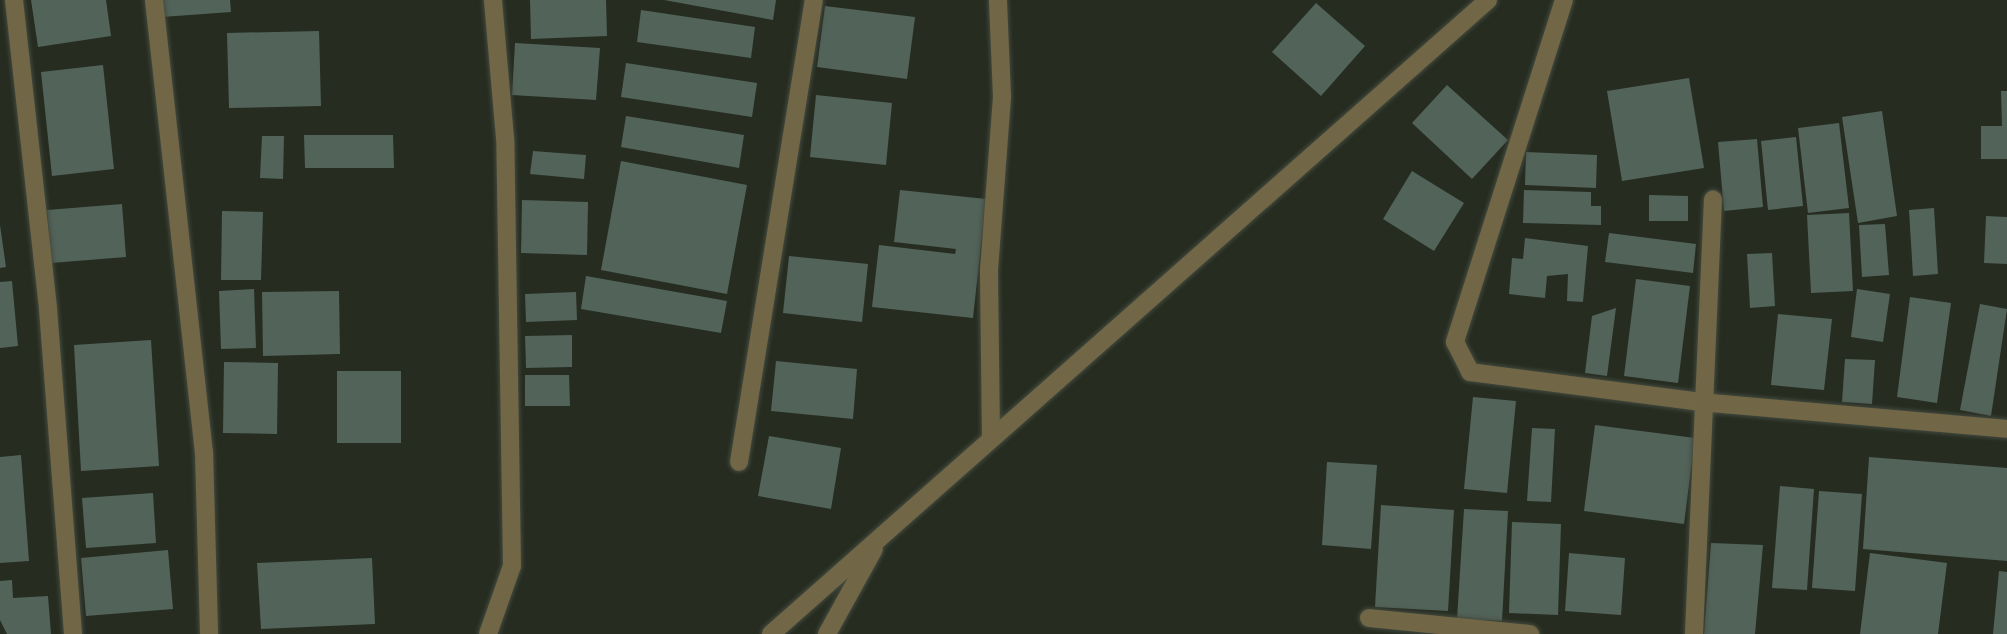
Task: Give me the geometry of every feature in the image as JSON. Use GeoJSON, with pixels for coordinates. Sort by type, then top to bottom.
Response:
{"type":"FeatureCollection","features":[{"type":"Feature","properties":{"kind":"street"},"geometry":{"type":"LineString","coordinates":[[14,0],[48,309],[73,634]]}},
{"type":"Feature","properties":{"kind":"street"},"geometry":{"type":"LineString","coordinates":[[154,0],[204,452],[209,634]]}},
{"type":"Feature","properties":{"kind":"street"},"geometry":{"type":"LineString","coordinates":[[488,634],[512,566],[505,138],[493,0]]}},
{"type":"Feature","properties":{"kind":"street"},"geometry":{"type":"LineString","coordinates":[[739,462],[814,0]]}},
{"type":"Feature","properties":{"kind":"street"},"geometry":{"type":"LineString","coordinates":[[991,438],[989,270],[1002,97],[998,0]]}},
{"type":"Feature","properties":{"kind":"street"},"geometry":{"type":"LineString","coordinates":[[771,634],[1488,0]]}},
{"type":"Feature","properties":{"kind":"street"},"geometry":{"type":"LineString","coordinates":[[1564,0],[1455,342],[1470,372],[1700,402],[2007,429]]}},
{"type":"Feature","properties":{"kind":"street"},"geometry":{"type":"LineString","coordinates":[[1694,634],[1700,402],[1713,199]]}},
{"type":"Feature","properties":{"kind":"street"},"geometry":{"type":"LineString","coordinates":[[827,634],[880,537]]}},
{"type":"Feature","properties":{"kind":"street"},"geometry":{"type":"LineString","coordinates":[[1369,618],[1530,634]]}},
{"type":"Feature","properties":{"kind":"building"},"geometry":{"type":"Polygon","coordinates":[[[31,0],[106,0],[111,36],[38,47],[31,0]]]}},
{"type":"Feature","properties":{"kind":"building"},"geometry":{"type":"Polygon","coordinates":[[[161,0],[230,0],[231,12],[162,17],[161,0]]]}},
{"type":"Feature","properties":{"kind":"building"},"geometry":{"type":"Polygon","coordinates":[[[530,0],[606,0],[607,36],[531,39],[530,0]]]}},
{"type":"Feature","properties":{"kind":"building"},"geometry":{"type":"Polygon","coordinates":[[[664,0],[776,0],[773,20],[664,0]]]}},
{"type":"Feature","properties":{"kind":"building"},"geometry":{"type":"Polygon","coordinates":[[[1316,3],[1365,46],[1321,96],[1272,52],[1316,3]]]}},
{"type":"Feature","properties":{"kind":"building"},"geometry":{"type":"Polygon","coordinates":[[[825,6],[915,17],[907,79],[817,67],[825,6]]]}},
{"type":"Feature","properties":{"kind":"building"},"geometry":{"type":"Polygon","coordinates":[[[641,10],[755,27],[751,58],[637,42],[641,10]]]}},
{"type":"Feature","properties":{"kind":"building"},"geometry":{"type":"Polygon","coordinates":[[[319,31],[321,106],[229,108],[227,33],[319,31]]]}},
{"type":"Feature","properties":{"kind":"building"},"geometry":{"type":"Polygon","coordinates":[[[515,43],[600,48],[596,100],[512,95],[515,43]]]}},
{"type":"Feature","properties":{"kind":"building"},"geometry":{"type":"Polygon","coordinates":[[[626,63],[757,83],[752,117],[621,97],[626,63]]]}},
{"type":"Feature","properties":{"kind":"building"},"geometry":{"type":"Polygon","coordinates":[[[103,65],[114,169],[52,176],[41,72],[103,65]]]}},
{"type":"Feature","properties":{"kind":"building"},"geometry":{"type":"Polygon","coordinates":[[[1689,78],[1704,168],[1622,181],[1607,91],[1689,78]]]}},
{"type":"Feature","properties":{"kind":"building"},"geometry":{"type":"Polygon","coordinates":[[[1447,85],[1508,140],[1472,179],[1412,123],[1447,85]]]}},
{"type":"Feature","properties":{"kind":"building"},"geometry":{"type":"Polygon","coordinates":[[[2001,91],[2007,91],[2007,159],[1981,159],[1981,126],[2002,126],[2001,91]]]}},
{"type":"Feature","properties":{"kind":"building"},"geometry":{"type":"Polygon","coordinates":[[[816,95],[892,103],[886,165],[810,157],[816,95]]]}},
{"type":"Feature","properties":{"kind":"building"},"geometry":{"type":"Polygon","coordinates":[[[1882,111],[1897,216],[1858,223],[1842,117],[1882,111]]]}},
{"type":"Feature","properties":{"kind":"building"},"geometry":{"type":"Polygon","coordinates":[[[626,116],[744,135],[739,168],[621,147],[626,116]]]}},
{"type":"Feature","properties":{"kind":"building"},"geometry":{"type":"Polygon","coordinates":[[[1839,123],[1849,208],[1808,213],[1798,128],[1839,123]]]}},
{"type":"Feature","properties":{"kind":"building"},"geometry":{"type":"Polygon","coordinates":[[[304,135],[393,135],[394,168],[305,168],[304,135]]]}},
{"type":"Feature","properties":{"kind":"building"},"geometry":{"type":"Polygon","coordinates":[[[262,136],[284,136],[283,179],[260,178],[262,136]]]}},
{"type":"Feature","properties":{"kind":"building"},"geometry":{"type":"Polygon","coordinates":[[[1796,137],[1803,206],[1768,210],[1761,141],[1796,137]]]}},
{"type":"Feature","properties":{"kind":"building"},"geometry":{"type":"Polygon","coordinates":[[[1757,139],[1763,207],[1724,211],[1718,142],[1757,139]]]}},
{"type":"Feature","properties":{"kind":"building"},"geometry":{"type":"Polygon","coordinates":[[[533,151],[586,155],[584,179],[530,174],[533,151]]]}},
{"type":"Feature","properties":{"kind":"building"},"geometry":{"type":"Polygon","coordinates":[[[1526,152],[1597,155],[1596,188],[1525,185],[1526,152]]]}},
{"type":"Feature","properties":{"kind":"building"},"geometry":{"type":"Polygon","coordinates":[[[621,161],[747,185],[727,294],[601,270],[621,161]]]}},
{"type":"Feature","properties":{"kind":"building"},"geometry":{"type":"Polygon","coordinates":[[[1412,171],[1464,203],[1434,251],[1383,219],[1412,171]]]}},
{"type":"Feature","properties":{"kind":"building"},"geometry":{"type":"Polygon","coordinates":[[[900,190],[986,199],[973,318],[872,307],[879,245],[955,254],[956,249],[894,242],[900,190]]]}},
{"type":"Feature","properties":{"kind":"building"},"geometry":{"type":"Polygon","coordinates":[[[1524,190],[1591,192],[1591,206],[1601,206],[1601,225],[1523,223],[1524,190]]]}},
{"type":"Feature","properties":{"kind":"building"},"geometry":{"type":"Polygon","coordinates":[[[1649,195],[1688,196],[1688,221],[1649,221],[1649,195]]]}},
{"type":"Feature","properties":{"kind":"building"},"geometry":{"type":"Polygon","coordinates":[[[522,200],[588,202],[587,255],[521,253],[522,200]]]}},
{"type":"Feature","properties":{"kind":"building"},"geometry":{"type":"Polygon","coordinates":[[[122,204],[126,257],[51,263],[47,210],[122,204]]]}},
{"type":"Feature","properties":{"kind":"building"},"geometry":{"type":"Polygon","coordinates":[[[1934,208],[1938,274],[1913,276],[1909,210],[1934,208]]]}},
{"type":"Feature","properties":{"kind":"building"},"geometry":{"type":"Polygon","coordinates":[[[222,211],[263,212],[261,280],[221,280],[222,211]]]}},
{"type":"Feature","properties":{"kind":"building"},"geometry":{"type":"Polygon","coordinates":[[[1849,213],[1853,291],[1811,293],[1807,215],[1849,213]]]}},
{"type":"Feature","properties":{"kind":"building"},"geometry":{"type":"Polygon","coordinates":[[[1986,216],[2007,217],[2007,264],[1984,263],[1986,216]]]}},
{"type":"Feature","properties":{"kind":"building"},"geometry":{"type":"Polygon","coordinates":[[[1885,224],[1889,275],[1862,277],[1859,225],[1885,224]]]}},
{"type":"Feature","properties":{"kind":"building"},"geometry":{"type":"Polygon","coordinates":[[[0,225],[6,267],[0,268],[0,225]]]}},
{"type":"Feature","properties":{"kind":"building"},"geometry":{"type":"Polygon","coordinates":[[[1609,233],[1696,244],[1693,273],[1605,262],[1609,233]]]}},
{"type":"Feature","properties":{"kind":"building"},"geometry":{"type":"Polygon","coordinates":[[[1525,238],[1588,246],[1583,302],[1567,301],[1568,274],[1547,276],[1545,298],[1509,294],[1512,258],[1523,259],[1525,238]]]}},
{"type":"Feature","properties":{"kind":"building"},"geometry":{"type":"Polygon","coordinates":[[[1772,253],[1775,306],[1750,308],[1747,254],[1772,253]]]}},
{"type":"Feature","properties":{"kind":"building"},"geometry":{"type":"Polygon","coordinates":[[[789,256],[868,264],[862,322],[783,313],[789,256]]]}},
{"type":"Feature","properties":{"kind":"building"},"geometry":{"type":"Polygon","coordinates":[[[586,276],[727,301],[721,333],[581,309],[586,276]]]}},
{"type":"Feature","properties":{"kind":"building"},"geometry":{"type":"Polygon","coordinates":[[[1636,279],[1690,286],[1678,383],[1624,376],[1636,279]]]}},
{"type":"Feature","properties":{"kind":"building"},"geometry":{"type":"Polygon","coordinates":[[[12,281],[18,346],[0,348],[0,282],[12,281]]]}},
{"type":"Feature","properties":{"kind":"building"},"geometry":{"type":"Polygon","coordinates":[[[254,289],[256,348],[221,349],[219,291],[254,289]]]}},
{"type":"Feature","properties":{"kind":"building"},"geometry":{"type":"Polygon","coordinates":[[[1857,289],[1890,294],[1883,342],[1851,337],[1857,289]]]}},
{"type":"Feature","properties":{"kind":"building"},"geometry":{"type":"Polygon","coordinates":[[[339,291],[340,354],[263,356],[262,292],[339,291]]]}},
{"type":"Feature","properties":{"kind":"building"},"geometry":{"type":"Polygon","coordinates":[[[576,292],[577,320],[526,322],[525,294],[576,292]]]}},
{"type":"Feature","properties":{"kind":"building"},"geometry":{"type":"Polygon","coordinates":[[[1910,297],[1951,303],[1937,403],[1897,397],[1910,297]]]}},
{"type":"Feature","properties":{"kind":"building"},"geometry":{"type":"Polygon","coordinates":[[[1980,304],[2007,309],[1991,416],[1960,410],[1980,304]]]}},
{"type":"Feature","properties":{"kind":"building"},"geometry":{"type":"Polygon","coordinates":[[[1616,308],[1607,376],[1585,373],[1592,316],[1616,308]]]}},
{"type":"Feature","properties":{"kind":"building"},"geometry":{"type":"Polygon","coordinates":[[[1778,314],[1832,319],[1824,390],[1771,385],[1778,314]]]}},
{"type":"Feature","properties":{"kind":"building"},"geometry":{"type":"Polygon","coordinates":[[[572,335],[572,367],[526,368],[525,336],[572,335]]]}},
{"type":"Feature","properties":{"kind":"building"},"geometry":{"type":"Polygon","coordinates":[[[151,340],[159,466],[81,471],[74,345],[151,340]]]}},
{"type":"Feature","properties":{"kind":"building"},"geometry":{"type":"Polygon","coordinates":[[[1845,359],[1875,360],[1872,404],[1842,402],[1845,359]]]}},
{"type":"Feature","properties":{"kind":"building"},"geometry":{"type":"Polygon","coordinates":[[[776,361],[857,369],[853,419],[771,411],[776,361]]]}},
{"type":"Feature","properties":{"kind":"building"},"geometry":{"type":"Polygon","coordinates":[[[224,362],[278,363],[277,434],[223,433],[224,362]]]}},
{"type":"Feature","properties":{"kind":"building"},"geometry":{"type":"Polygon","coordinates":[[[337,371],[401,371],[401,443],[337,443],[337,371]]]}},
{"type":"Feature","properties":{"kind":"building"},"geometry":{"type":"Polygon","coordinates":[[[525,375],[569,375],[570,406],[525,406],[525,375]]]}},
{"type":"Feature","properties":{"kind":"building"},"geometry":{"type":"Polygon","coordinates":[[[1473,397],[1516,401],[1507,493],[1464,489],[1473,397]]]}},
{"type":"Feature","properties":{"kind":"building"},"geometry":{"type":"Polygon","coordinates":[[[1595,425],[1695,438],[1684,524],[1584,511],[1595,425]]]}},
{"type":"Feature","properties":{"kind":"building"},"geometry":{"type":"Polygon","coordinates":[[[1532,428],[1555,429],[1551,502],[1527,501],[1532,428]]]}},
{"type":"Feature","properties":{"kind":"building"},"geometry":{"type":"Polygon","coordinates":[[[769,436],[841,448],[831,509],[758,496],[769,436]]]}},
{"type":"Feature","properties":{"kind":"building"},"geometry":{"type":"Polygon","coordinates":[[[21,455],[29,561],[0,563],[0,457],[21,455]]]}},
{"type":"Feature","properties":{"kind":"building"},"geometry":{"type":"Polygon","coordinates":[[[1869,457],[2007,468],[2007,561],[1863,549],[1869,457]]]}},
{"type":"Feature","properties":{"kind":"building"},"geometry":{"type":"Polygon","coordinates":[[[1327,462],[1377,465],[1371,549],[1322,545],[1327,462]]]}},
{"type":"Feature","properties":{"kind":"building"},"geometry":{"type":"Polygon","coordinates":[[[1780,486],[1814,489],[1807,590],[1772,588],[1780,486]]]}},
{"type":"Feature","properties":{"kind":"building"},"geometry":{"type":"Polygon","coordinates":[[[1819,491],[1862,494],[1855,591],[1812,588],[1819,491]]]}},
{"type":"Feature","properties":{"kind":"building"},"geometry":{"type":"Polygon","coordinates":[[[153,493],[156,543],[86,548],[82,498],[153,493]]]}},
{"type":"Feature","properties":{"kind":"building"},"geometry":{"type":"Polygon","coordinates":[[[1381,505],[1454,510],[1448,611],[1375,607],[1381,505]]]}},
{"type":"Feature","properties":{"kind":"building"},"geometry":{"type":"Polygon","coordinates":[[[1464,509],[1508,511],[1502,621],[1457,619],[1464,509]]]}},
{"type":"Feature","properties":{"kind":"building"},"geometry":{"type":"Polygon","coordinates":[[[1512,522],[1561,524],[1558,615],[1509,613],[1512,522]]]}},
{"type":"Feature","properties":{"kind":"building"},"geometry":{"type":"Polygon","coordinates":[[[1711,543],[1763,545],[1755,634],[1704,634],[1711,543]]]}},
{"type":"Feature","properties":{"kind":"building"},"geometry":{"type":"Polygon","coordinates":[[[168,550],[173,609],[86,616],[81,558],[168,550]]]}},
{"type":"Feature","properties":{"kind":"building"},"geometry":{"type":"Polygon","coordinates":[[[1569,553],[1625,558],[1621,615],[1565,611],[1569,553]]]}},
{"type":"Feature","properties":{"kind":"building"},"geometry":{"type":"Polygon","coordinates":[[[1870,553],[1947,563],[1938,634],[1860,634],[1870,553]]]}},
{"type":"Feature","properties":{"kind":"building"},"geometry":{"type":"Polygon","coordinates":[[[372,558],[375,624],[261,629],[257,563],[372,558]]]}},
{"type":"Feature","properties":{"kind":"building"},"geometry":{"type":"Polygon","coordinates":[[[1999,571],[2007,572],[2007,634],[1993,634],[1999,571]]]}},
{"type":"Feature","properties":{"kind":"building"},"geometry":{"type":"Polygon","coordinates":[[[12,580],[13,598],[48,596],[51,634],[7,634],[0,620],[0,581],[12,580]]]}}]}
